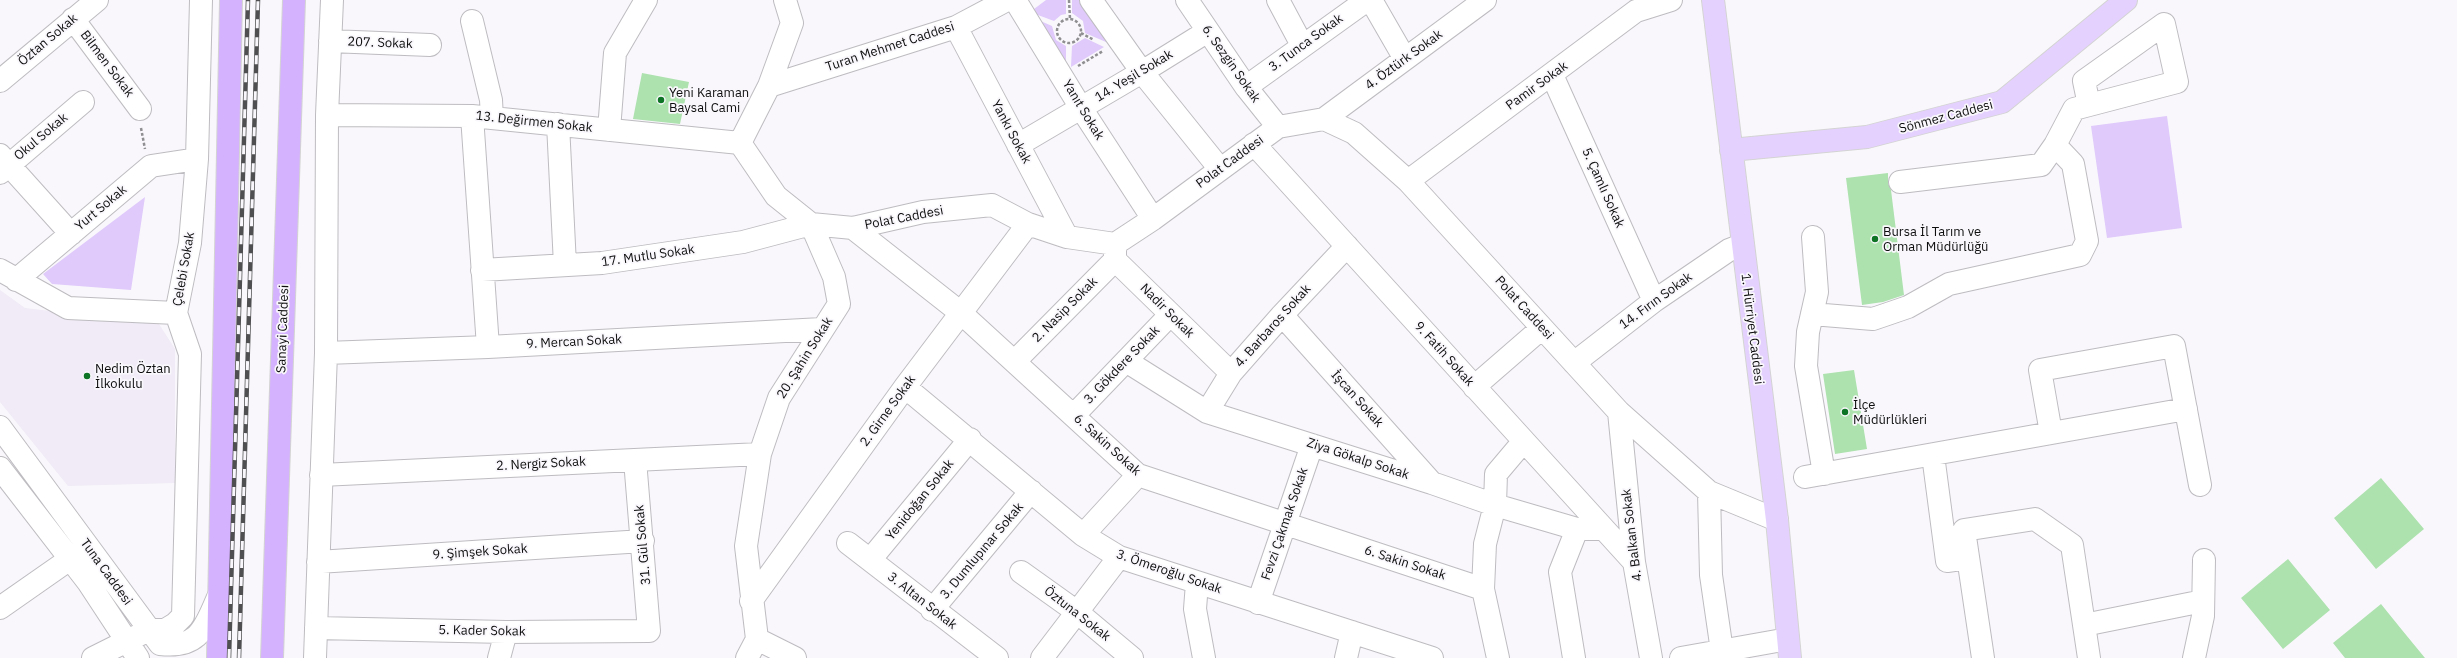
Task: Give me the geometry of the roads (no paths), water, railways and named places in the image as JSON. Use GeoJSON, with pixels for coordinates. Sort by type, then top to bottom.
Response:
{"type":"FeatureCollection","features":[{"type":"Feature","properties":{"kind":"highway"},"geometry":{"type":"LineString","coordinates":[[218,658],[231,0]]}},
{"type":"Feature","properties":{"kind":"highway","name":"Sanayi Caddesi"},"geometry":{"type":"LineString","coordinates":[[272,658],[294,0]]}},
{"type":"Feature","properties":{"kind":"main road","name":"1. Hürriyet Caddesi"},"geometry":{"type":"LineString","coordinates":[[1713,0],[1777,520],[1789,649]]}},
{"type":"Feature","properties":{"kind":"main road","name":"Sönmez Caddesi"},"geometry":{"type":"LineString","coordinates":[[1731,150],[1867,137],[2002,102],[2126,0]]}},
{"type":"Feature","properties":{"kind":"street","name":"Öztan Sokak"},"geometry":{"type":"LineString","coordinates":[[0,81],[97,0]]}},
{"type":"Feature","properties":{"kind":"street","name":"Çelebi Sokak"},"geometry":{"type":"LineString","coordinates":[[149,630],[165,630],[175,624],[183,616],[190,354],[176,313],[190,243],[197,159],[201,0]]}},
{"type":"Feature","properties":{"kind":"street"},"geometry":{"type":"LineString","coordinates":[[315,658],[326,353],[327,115],[332,0]]}},
{"type":"Feature","properties":{"kind":"street"},"geometry":{"type":"LineString","coordinates":[[609,130],[615,54],[646,0]]}},
{"type":"Feature","properties":{"kind":"street"},"geometry":{"type":"LineString","coordinates":[[785,0],[792,23],[769,86],[740,143],[776,196],[811,224]]}},
{"type":"Feature","properties":{"kind":"street","name":"Turan Mehmet Caddesi"},"geometry":{"type":"LineString","coordinates":[[769,86],[956,27],[1007,0]]}},
{"type":"Feature","properties":{"kind":"street","name":"Yanıt Sokak"},"geometry":{"type":"LineString","coordinates":[[1015,0],[1081,108],[1154,219]]}},
{"type":"Feature","properties":{"kind":"street"},"geometry":{"type":"LineString","coordinates":[[1091,0],[1142,72],[1220,170]]}},
{"type":"Feature","properties":{"kind":"street","name":"6. Sezgin Sokak"},"geometry":{"type":"LineString","coordinates":[[1187,0],[1246,87],[1278,127]]}},
{"type":"Feature","properties":{"kind":"street"},"geometry":{"type":"LineString","coordinates":[[1278,0],[1302,45]]}},
{"type":"Feature","properties":{"kind":"street","name":"3. Tunca Sokak"},"geometry":{"type":"LineString","coordinates":[[1246,87],[1302,45],[1367,0]]}},
{"type":"Feature","properties":{"kind":"street"},"geometry":{"type":"LineString","coordinates":[[1371,0],[1405,59]]}},
{"type":"Feature","properties":{"kind":"street","name":"Pamir Sokak"},"geometry":{"type":"LineString","coordinates":[[1408,181],[1636,12],[1671,0]]}},
{"type":"Feature","properties":{"kind":"street","name":"4. Öztürk Sokak"},"geometry":{"type":"LineString","coordinates":[[1324,119],[1480,2]]}},
{"type":"Feature","properties":{"kind":"street","name":"Bilmen Sokak"},"geometry":{"type":"LineString","coordinates":[[73,19],[140,109]]}},
{"type":"Feature","properties":{"kind":"street"},"geometry":{"type":"LineString","coordinates":[[472,21],[491,100],[482,117],[482,270],[488,347]]}},
{"type":"Feature","properties":{"kind":"street","name":"Yankı Sokak"},"geometry":{"type":"LineString","coordinates":[[956,27],[1067,237]]}},
{"type":"Feature","properties":{"kind":"street","name":"14. Yeşil Sokak"},"geometry":{"type":"LineString","coordinates":[[1018,145],[1142,72],[1208,31]]}},
{"type":"Feature","properties":{"kind":"street","name":"207. Sokak"},"geometry":{"type":"LineString","coordinates":[[330,41],[430,45]]}},
{"type":"Feature","properties":{"kind":"street","name":"5. Çamlı Sokak"},"geometry":{"type":"LineString","coordinates":[[1552,75],[1654,301]]}},
{"type":"Feature","properties":{"kind":"street","name":"Okul Sokak"},"geometry":{"type":"LineString","coordinates":[[3,164],[83,102]]}},
{"type":"Feature","properties":{"kind":"street"},"geometry":{"type":"LineString","coordinates":[[1900,182],[2041,165],[2055,145],[2074,109],[2089,105]]}},
{"type":"Feature","properties":{"kind":"street","name":"13. Değirmen Sokak"},"geometry":{"type":"LineString","coordinates":[[327,115],[482,117],[740,143]]}},
{"type":"Feature","properties":{"kind":"street","name":"Polat Caddesi"},"geometry":{"type":"LineString","coordinates":[[811,224],[853,228],[924,212],[992,206],[1028,224],[1115,252],[1154,219],[1278,127],[1324,119],[1354,132],[1408,181],[1619,412],[1709,492],[1777,520]]}},
{"type":"Feature","properties":{"kind":"street"},"geometry":{"type":"LineString","coordinates":[[558,124],[565,265]]}},
{"type":"Feature","properties":{"kind":"street","name":"9. Fatih Sokak"},"geometry":{"type":"LineString","coordinates":[[1254,144],[1602,529],[1634,562]]}},
{"type":"Feature","properties":{"kind":"street"},"geometry":{"type":"LineString","coordinates":[[1812,314],[1873,319],[1908,307],[1949,284],[2080,255],[2087,241],[2073,164],[2055,145]]}},
{"type":"Feature","properties":{"kind":"street","name":"Yurt Sokak"},"geometry":{"type":"LineString","coordinates":[[8,275],[71,234],[151,166],[197,159]]}},
{"type":"Feature","properties":{"kind":"street"},"geometry":{"type":"LineString","coordinates":[[3,164],[71,234]]}},
{"type":"Feature","properties":{"kind":"street","name":"17. Mutlu Sokak"},"geometry":{"type":"LineString","coordinates":[[482,270],[602,263],[743,242],[811,224]]}},
{"type":"Feature","properties":{"kind":"street","name":"20. Şahin Sokak"},"geometry":{"type":"LineString","coordinates":[[752,649],[751,601],[746,546],[760,454],[778,398],[839,304],[834,277],[811,224]]}},
{"type":"Feature","properties":{"kind":"street","name":"2. Girne Sokak"},"geometry":{"type":"LineString","coordinates":[[751,601],[906,387],[1028,224]]}},
{"type":"Feature","properties":{"kind":"street","name":"6. Sakin Sokak"},"geometry":{"type":"LineString","coordinates":[[853,228],[961,313],[1138,475],[1483,589]]}},
{"type":"Feature","properties":{"kind":"street"},"geometry":{"type":"LineString","coordinates":[[1813,237],[1817,292],[1808,332],[1806,366],[1814,476],[2186,409]]}},
{"type":"Feature","properties":{"kind":"street","name":"14. Fırın Sokak"},"geometry":{"type":"LineString","coordinates":[[1574,363],[1654,301],[1729,250],[1742,245]]}},
{"type":"Feature","properties":{"kind":"street","name":"4. Barbaros Sokak"},"geometry":{"type":"LineString","coordinates":[[1207,412],[1231,373],[1282,315],[1347,246]]}},
{"type":"Feature","properties":{"kind":"street","name":"Nadir Sokak"},"geometry":{"type":"LineString","coordinates":[[1115,252],[1170,315],[1231,373]]}},
{"type":"Feature","properties":{"kind":"street","name":"2. Nasip Sokak"},"geometry":{"type":"LineString","coordinates":[[1015,361],[1115,252]]}},
{"type":"Feature","properties":{"kind":"street"},"geometry":{"type":"LineString","coordinates":[[8,275],[68,308],[176,313]]}},
{"type":"Feature","properties":{"kind":"street","name":"3. Gökdere Sokak"},"geometry":{"type":"LineString","coordinates":[[1074,415],[1170,315]]}},
{"type":"Feature","properties":{"kind":"street","name":"İşcan Sokak"},"geometry":{"type":"LineString","coordinates":[[1282,315],[1432,483]]}},
{"type":"Feature","properties":{"kind":"street"},"geometry":{"type":"LineString","coordinates":[[1474,387],[1542,328]]}},
{"type":"Feature","properties":{"kind":"street","name":"9. Mercan Sokak"},"geometry":{"type":"LineString","coordinates":[[326,353],[488,347],[822,329]]}},
{"type":"Feature","properties":{"kind":"street"},"geometry":{"type":"LineString","coordinates":[[2051,433],[2040,370],[2174,346],[2200,485]]}},
{"type":"Feature","properties":{"kind":"street","name":"Ziya Gökalp Sokak"},"geometry":{"type":"LineString","coordinates":[[1126,361],[1207,412],[1432,483],[1495,505],[1577,529],[1602,529]]}},
{"type":"Feature","properties":{"kind":"street","name":"3. Ömeroğlu Sokak"},"geometry":{"type":"LineString","coordinates":[[906,387],[1083,535],[1119,557],[1432,658]]}},
{"type":"Feature","properties":{"kind":"street","name":"4. Balkan Sokak"},"geometry":{"type":"LineString","coordinates":[[1619,412],[1634,562],[1651,658]]}},
{"type":"Feature","properties":{"kind":"street","name":"Tuna Caddesi"},"geometry":{"type":"LineString","coordinates":[[0,427],[160,644],[177,646],[193,641],[201,632],[220,593]]}},
{"type":"Feature","properties":{"kind":"street","name":"Yenidoğan Sokak"},"geometry":{"type":"LineString","coordinates":[[870,560],[970,439]]}},
{"type":"Feature","properties":{"kind":"street"},"geometry":{"type":"LineString","coordinates":[[1498,658],[1483,589],[1485,544],[1495,505],[1496,474],[1523,442]]}},
{"type":"Feature","properties":{"kind":"street","name":"Fevzi Çakmak Sokak"},"geometry":{"type":"LineString","coordinates":[[1258,603],[1312,445]]}},
{"type":"Feature","properties":{"kind":"street","name":"2. Nergiz Sokak"},"geometry":{"type":"LineString","coordinates":[[321,475],[760,454]]}},
{"type":"Feature","properties":{"kind":"street"},"geometry":{"type":"LineString","coordinates":[[1933,455],[1947,561],[1968,558]]}},
{"type":"Feature","properties":{"kind":"street","name":"31. Gül Sokak"},"geometry":{"type":"LineString","coordinates":[[635,460],[643,541],[649,631]]}},
{"type":"Feature","properties":{"kind":"street","name":"Tuna Caddesi"},"geometry":{"type":"LineString","coordinates":[[0,468],[70,559],[133,650]]}},
{"type":"Feature","properties":{"kind":"street"},"geometry":{"type":"LineString","coordinates":[[1083,535],[1138,475]]}},
{"type":"Feature","properties":{"kind":"street","name":"3. Dumlupınar Sokak"},"geometry":{"type":"LineString","coordinates":[[932,610],[1031,491]]}},
{"type":"Feature","properties":{"kind":"street"},"geometry":{"type":"LineString","coordinates":[[1709,492],[1711,575],[1723,655]]}},
{"type":"Feature","properties":{"kind":"street"},"geometry":{"type":"LineString","coordinates":[[1983,658],[1964,530],[2035,520],[2072,545],[2089,658]]}},
{"type":"Feature","properties":{"kind":"street"},"geometry":{"type":"LineString","coordinates":[[1574,658],[1560,572],[1577,529]]}},
{"type":"Feature","properties":{"kind":"street","name":"9. Şimşek Sokak"},"geometry":{"type":"LineString","coordinates":[[318,562],[643,541]]}},
{"type":"Feature","properties":{"kind":"street","name":"3. Altan Sokak"},"geometry":{"type":"LineString","coordinates":[[848,543],[932,610],[997,658]]}},
{"type":"Feature","properties":{"kind":"street"},"geometry":{"type":"LineString","coordinates":[[1042,658],[1119,557]]}},
{"type":"Feature","properties":{"kind":"street"},"geometry":{"type":"LineString","coordinates":[[0,608],[70,559]]}},
{"type":"Feature","properties":{"kind":"street"},"geometry":{"type":"LineString","coordinates":[[2194,658],[2202,630],[2204,560]]}},
{"type":"Feature","properties":{"kind":"street","name":"Öztuna Sokak"},"geometry":{"type":"LineString","coordinates":[[1021,572],[1077,612],[1132,658]]}},
{"type":"Feature","properties":{"kind":"street"},"geometry":{"type":"LineString","coordinates":[[1197,583],[1195,608],[1204,658]]}},
{"type":"Feature","properties":{"kind":"street"},"geometry":{"type":"LineString","coordinates":[[2084,625],[2203,601]]}},
{"type":"Feature","properties":{"kind":"street","name":"5. Kader Sokak"},"geometry":{"type":"LineString","coordinates":[[316,628],[506,632],[649,631]]}},
{"type":"Feature","properties":{"kind":"street"},"geometry":{"type":"LineString","coordinates":[[93,658],[133,650],[149,630]]}},
{"type":"Feature","properties":{"kind":"street"},"geometry":{"type":"LineString","coordinates":[[499,658],[506,632]]}},
{"type":"Feature","properties":{"kind":"street"},"geometry":{"type":"LineString","coordinates":[[1346,658],[1352,632]]}},
{"type":"Feature","properties":{"kind":"street"},"geometry":{"type":"LineString","coordinates":[[752,649],[795,658]]}},
{"type":"Feature","properties":{"kind":"street"},"geometry":{"type":"LineString","coordinates":[[1681,658],[1789,649]]}},
{"type":"Feature","properties":{"kind":"railway"},"geometry":{"type":"LineString","coordinates":[[229,658],[248,0]]}},
{"type":"Feature","properties":{"kind":"railway"},"geometry":{"type":"LineString","coordinates":[[239,658],[258,0]]}},
{"type":"Feature","properties":{"kind":"place","name":"Yeni Karaman Baysal Cami"},"geometry":{"type":"Point","coordinates":[661,100]}},
{"type":"Feature","properties":{"kind":"place","name":"Bursa İl Tarım ve Orman Müdürlüğü"},"geometry":{"type":"Point","coordinates":[1875,239]}},
{"type":"Feature","properties":{"kind":"place","name":"Nedim Öztan İlkokulu"},"geometry":{"type":"Point","coordinates":[87,376]}},
{"type":"Feature","properties":{"kind":"place","name":"İlçe Müdürlükleri"},"geometry":{"type":"Point","coordinates":[1845,412]}}]}
